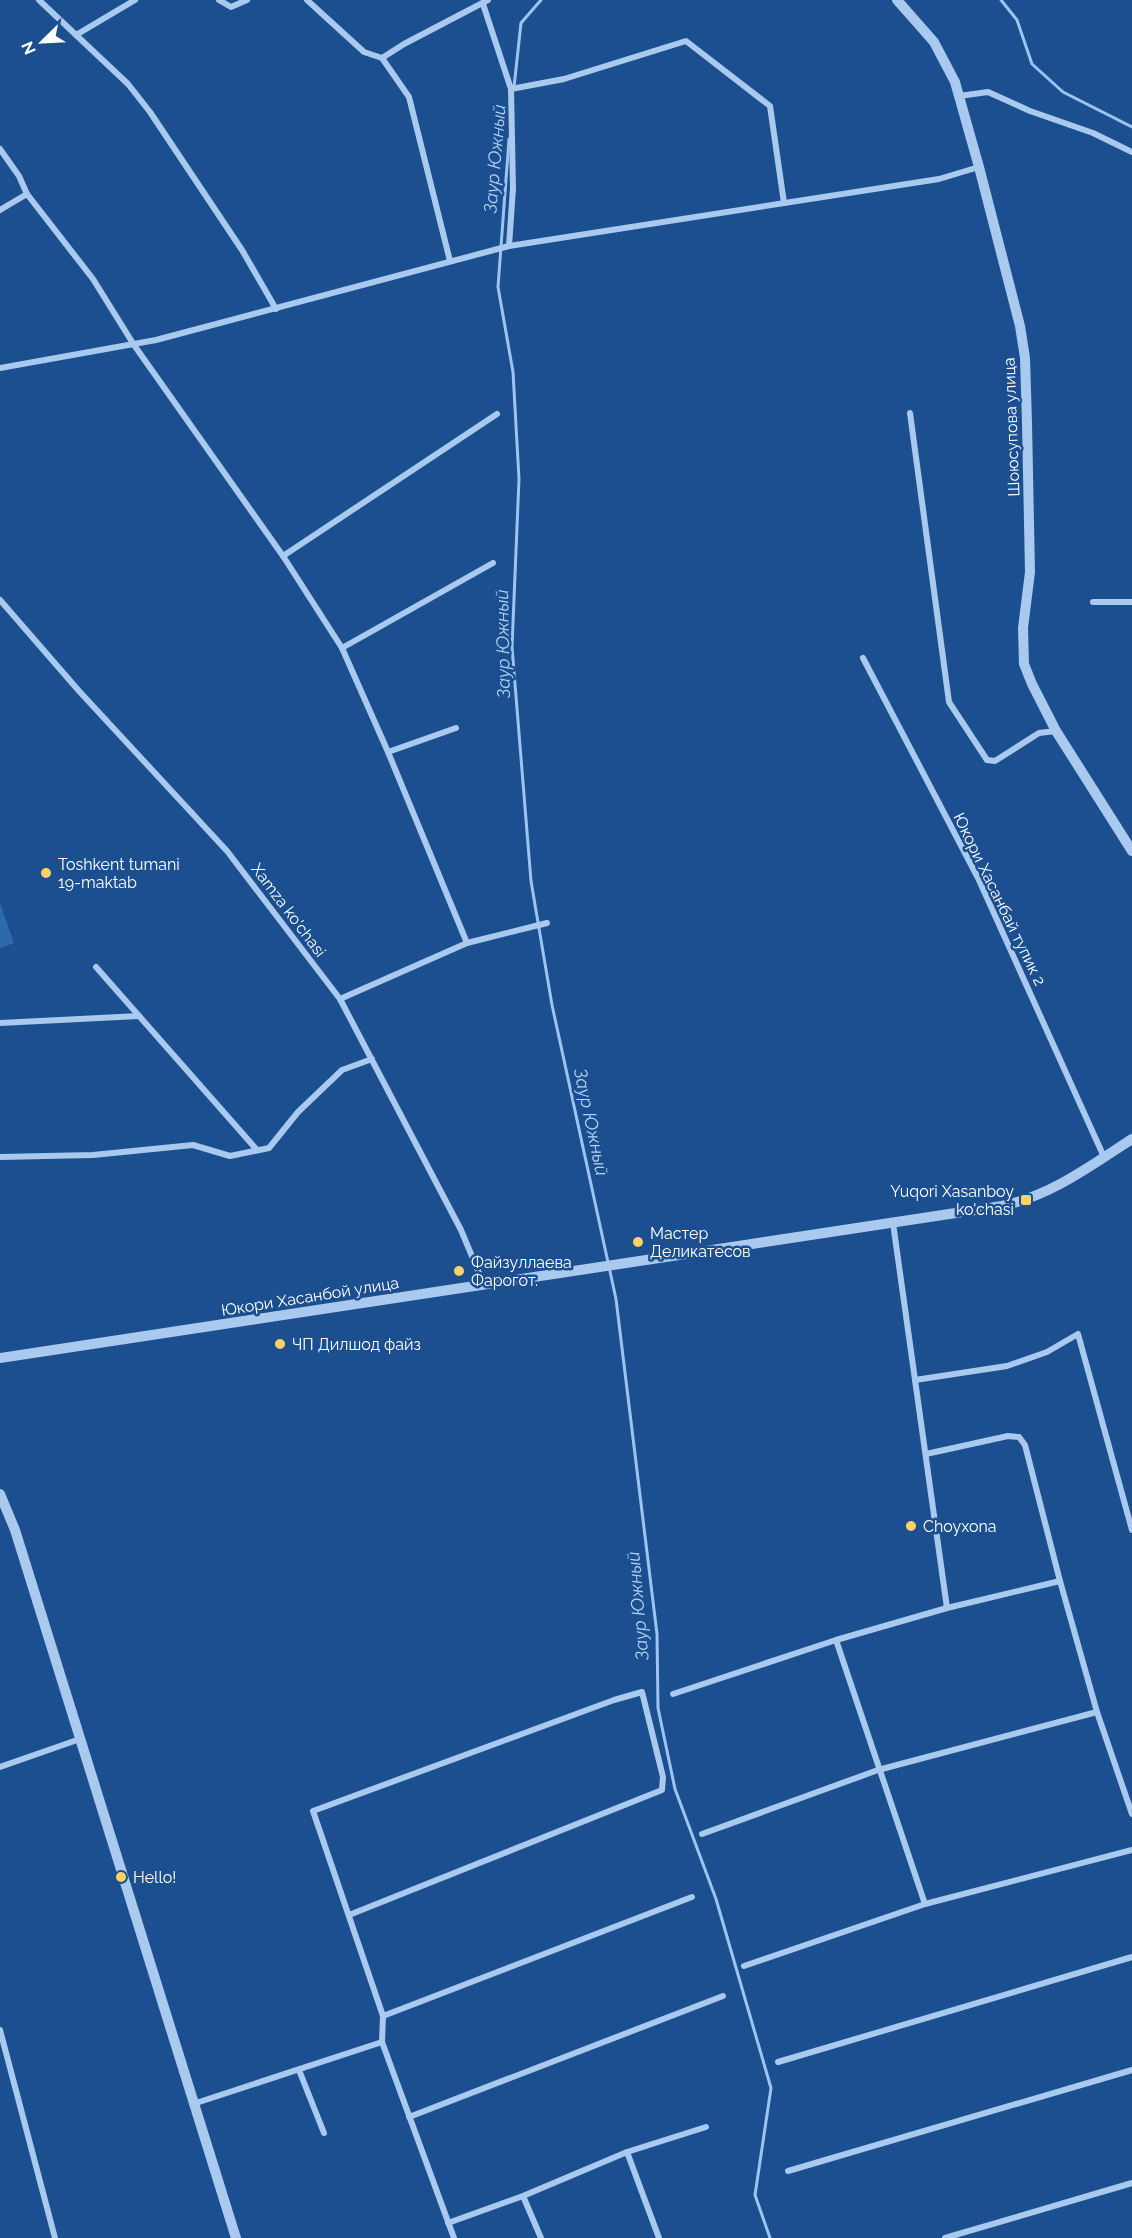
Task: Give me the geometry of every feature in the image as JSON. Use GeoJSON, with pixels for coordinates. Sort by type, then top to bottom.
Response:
{"type":"FeatureCollection","features":[{"type":"Feature","properties":{"kind":"street"},"geometry":{"type":"LineString","coordinates":[[39,0],[129,84],[242,250],[276,309]]}},
{"type":"Feature","properties":{"kind":"street"},"geometry":{"type":"LineString","coordinates":[[76,35],[135,0]]}},
{"type":"Feature","properties":{"kind":"street"},"geometry":{"type":"LineString","coordinates":[[219,0],[231,7],[247,0]]}},
{"type":"Feature","properties":{"kind":"street","name":"Шоюсупова улица"},"geometry":{"type":"LineString","coordinates":[[897,0],[934,42],[949,69],[979,166],[1017,311],[1024,358],[1030,572],[1025,602],[1022,653],[1024,664],[1056,731],[1132,850]]}},
{"type":"Feature","properties":{"kind":"street"},"geometry":{"type":"LineString","coordinates":[[310,1],[364,52],[382,58],[409,97],[450,261]]}},
{"type":"Feature","properties":{"kind":"street"},"geometry":{"type":"LineString","coordinates":[[382,58],[485,2],[511,89],[513,188],[509,246]]}},
{"type":"Feature","properties":{"kind":"street"},"geometry":{"type":"LineString","coordinates":[[511,89],[564,79],[686,40],[770,106],[784,203]]}},
{"type":"Feature","properties":{"kind":"street"},"geometry":{"type":"LineString","coordinates":[[959,96],[988,92],[1030,111],[1093,133],[1132,152]]}},
{"type":"Feature","properties":{"kind":"street"},"geometry":{"type":"LineString","coordinates":[[0,149],[19,176],[27,194],[93,279],[134,345],[283,555],[342,648],[467,943]]}},
{"type":"Feature","properties":{"kind":"street"},"geometry":{"type":"LineString","coordinates":[[0,368],[134,345],[509,246],[939,179],[979,166]]}},
{"type":"Feature","properties":{"kind":"street"},"geometry":{"type":"LineString","coordinates":[[0,210],[27,194]]}},
{"type":"Feature","properties":{"kind":"street"},"geometry":{"type":"LineString","coordinates":[[910,413],[949,702],[987,760],[995,761],[1039,733],[1056,731]]}},
{"type":"Feature","properties":{"kind":"street"},"geometry":{"type":"LineString","coordinates":[[283,555],[497,414]]}},
{"type":"Feature","properties":{"kind":"street"},"geometry":{"type":"LineString","coordinates":[[342,648],[493,563]]}},
{"type":"Feature","properties":{"kind":"street","name":"Xamza ko'chasi"},"geometry":{"type":"LineString","coordinates":[[0,600],[79,691],[227,851],[340,999],[461,1230],[484,1285]]}},
{"type":"Feature","properties":{"kind":"street"},"geometry":{"type":"LineString","coordinates":[[1093,602],[1132,602]]}},
{"type":"Feature","properties":{"kind":"street","name":"Юкори Хасанбай тупик 2"},"geometry":{"type":"LineString","coordinates":[[863,658],[978,878],[1104,1157]]}},
{"type":"Feature","properties":{"kind":"street"},"geometry":{"type":"LineString","coordinates":[[388,752],[456,728]]}},
{"type":"Feature","properties":{"kind":"street"},"geometry":{"type":"LineString","coordinates":[[340,999],[467,943],[547,923]]}},
{"type":"Feature","properties":{"kind":"street"},"geometry":{"type":"LineString","coordinates":[[96,967],[257,1150]]}},
{"type":"Feature","properties":{"kind":"street"},"geometry":{"type":"LineString","coordinates":[[0,1023],[139,1016]]}},
{"type":"Feature","properties":{"kind":"street"},"geometry":{"type":"LineString","coordinates":[[0,1157],[93,1155],[193,1145],[230,1156],[269,1148],[298,1112],[342,1070],[372,1059]]}},
{"type":"Feature","properties":{"kind":"street","name":"Юкори Хасанбой улица"},"geometry":{"type":"LineString","coordinates":[[0,1358],[1002,1206],[1032,1198],[1066,1182],[1132,1139]]}},
{"type":"Feature","properties":{"kind":"street"},"geometry":{"type":"LineString","coordinates":[[893,1223],[947,1608]]}},
{"type":"Feature","properties":{"kind":"street"},"geometry":{"type":"LineString","coordinates":[[915,1380],[1006,1366],[1047,1352],[1078,1334],[1132,1530]]}},
{"type":"Feature","properties":{"kind":"street"},"geometry":{"type":"LineString","coordinates":[[926,1454],[1008,1436],[1019,1437],[1025,1445],[1097,1712],[1132,1814]]}},
{"type":"Feature","properties":{"kind":"street"},"geometry":{"type":"LineString","coordinates":[[0,1494],[15,1530],[236,2238]]}},
{"type":"Feature","properties":{"kind":"street"},"geometry":{"type":"LineString","coordinates":[[674,1694],[836,1640],[947,1608],[1060,1581]]}},
{"type":"Feature","properties":{"kind":"street"},"geometry":{"type":"LineString","coordinates":[[836,1640],[925,1904]]}},
{"type":"Feature","properties":{"kind":"street"},"geometry":{"type":"LineString","coordinates":[[349,1915],[662,1790],[663,1777],[642,1692],[614,1700],[313,1811],[383,2016],[382,2042],[454,2238]]}},
{"type":"Feature","properties":{"kind":"street"},"geometry":{"type":"LineString","coordinates":[[702,1834],[878,1770],[1097,1712]]}},
{"type":"Feature","properties":{"kind":"street"},"geometry":{"type":"LineString","coordinates":[[0,1767],[80,1738]]}},
{"type":"Feature","properties":{"kind":"street"},"geometry":{"type":"LineString","coordinates":[[744,1966],[925,1904],[1132,1850]]}},
{"type":"Feature","properties":{"kind":"street"},"geometry":{"type":"LineString","coordinates":[[383,2016],[692,1897]]}},
{"type":"Feature","properties":{"kind":"street"},"geometry":{"type":"LineString","coordinates":[[778,2062],[1132,1957]]}},
{"type":"Feature","properties":{"kind":"street"},"geometry":{"type":"LineString","coordinates":[[409,2117],[723,1996]]}},
{"type":"Feature","properties":{"kind":"street"},"geometry":{"type":"LineString","coordinates":[[0,2030],[55,2238]]}},
{"type":"Feature","properties":{"kind":"street"},"geometry":{"type":"LineString","coordinates":[[193,2104],[382,2042]]}},
{"type":"Feature","properties":{"kind":"street"},"geometry":{"type":"LineString","coordinates":[[299,2070],[324,2133]]}},
{"type":"Feature","properties":{"kind":"street"},"geometry":{"type":"LineString","coordinates":[[788,2171],[1132,2070]]}},
{"type":"Feature","properties":{"kind":"street"},"geometry":{"type":"LineString","coordinates":[[448,2223],[523,2196],[627,2152],[706,2127]]}},
{"type":"Feature","properties":{"kind":"street"},"geometry":{"type":"LineString","coordinates":[[627,2152],[659,2238]]}},
{"type":"Feature","properties":{"kind":"street"},"geometry":{"type":"LineString","coordinates":[[945,2238],[1132,2183]]}},
{"type":"Feature","properties":{"kind":"street"},"geometry":{"type":"LineString","coordinates":[[523,2196],[541,2238]]}},
{"type":"Feature","properties":{"kind":"shaded area"},"geometry":{"type":"Polygon","coordinates":[[[0,903],[14,943],[0,948],[0,903]]]}},
{"type":"Feature","properties":{"kind":"waterway","name":"Заур Южный"},"geometry":{"type":"LineString","coordinates":[[514,87],[521,23],[541,0]]}},
{"type":"Feature","properties":{"kind":"waterway"},"geometry":{"type":"LineString","coordinates":[[1001,0],[1017,20],[1032,64],[1063,92],[1132,127]]}},
{"type":"Feature","properties":{"kind":"waterway","name":"Заур Южный"},"geometry":{"type":"LineString","coordinates":[[509,139],[498,287],[513,372],[519,479],[512,647],[531,881],[552,1005],[616,1299],[657,1634],[658,1708],[675,1789],[716,1899],[771,2088],[755,2195],[770,2238]]}},
{"type":"Feature","properties":{"kind":"place","name":"Toshkent tumani 19-maktab"},"geometry":{"type":"Point","coordinates":[46,873]}},
{"type":"Feature","properties":{"kind":"place","name":"Yuqori Xasanboy ko'chasi"},"geometry":{"type":"Point","coordinates":[1026,1200]}},
{"type":"Feature","properties":{"kind":"place","name":"Мастер Деликатесов"},"geometry":{"type":"Point","coordinates":[638,1242]}},
{"type":"Feature","properties":{"kind":"place","name":"Файзуллаева Фарогот."},"geometry":{"type":"Point","coordinates":[459,1271]}},
{"type":"Feature","properties":{"kind":"place","name":"ЧП Дилшод файз"},"geometry":{"type":"Point","coordinates":[280,1344]}},
{"type":"Feature","properties":{"kind":"place","name":"Choyxona"},"geometry":{"type":"Point","coordinates":[911,1526]}},
{"type":"Feature","properties":{"kind":"place","name":"Hello!"},"geometry":{"type":"Point","coordinates":[121,1877]}}]}
